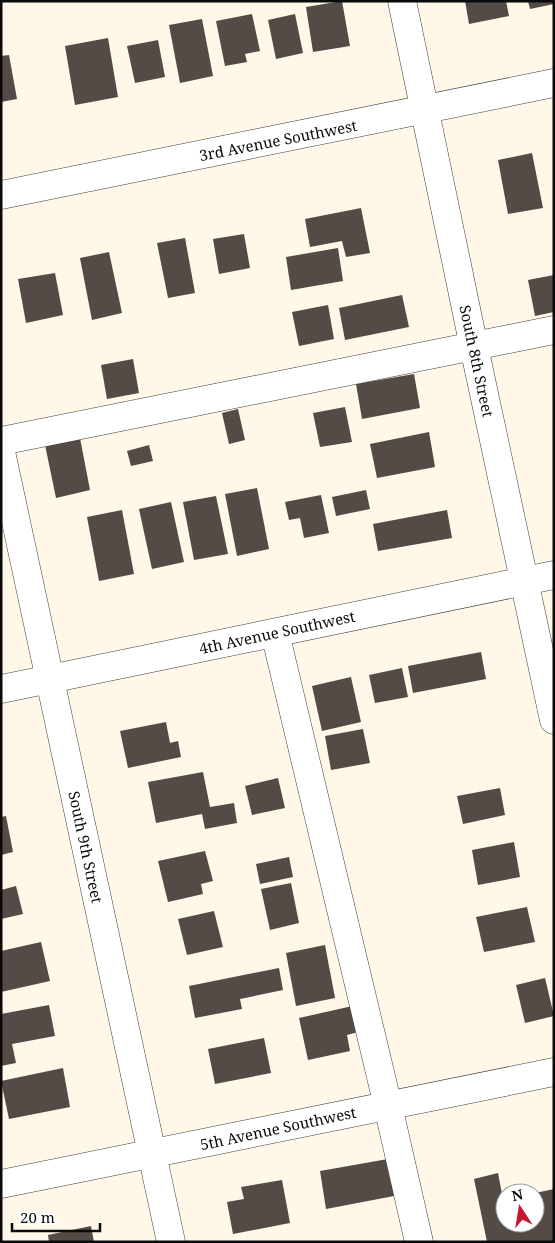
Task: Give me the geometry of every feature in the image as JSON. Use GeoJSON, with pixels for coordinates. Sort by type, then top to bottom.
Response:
{"type":"FeatureCollection","features":[{"type":"Feature","properties":{"kind":"street","name":"South 8th Street"},"geometry":{"type":"LineString","coordinates":[[402,1],[554,720]]}},
{"type":"Feature","properties":{"kind":"street","name":"3rd Avenue Southwest"},"geometry":{"type":"LineString","coordinates":[[1,195],[554,83]]}},
{"type":"Feature","properties":{"kind":"street"},"geometry":{"type":"LineString","coordinates":[[1,441],[554,330]]}},
{"type":"Feature","properties":{"kind":"street","name":"South 9th Street"},"geometry":{"type":"LineString","coordinates":[[1,452],[171,1242]]}},
{"type":"Feature","properties":{"kind":"street","name":"4th Avenue Southwest"},"geometry":{"type":"LineString","coordinates":[[1,689],[554,575]]}},
{"type":"Feature","properties":{"kind":"street"},"geometry":{"type":"LineString","coordinates":[[275,633],[419,1242]]}},
{"type":"Feature","properties":{"kind":"street","name":"5th Avenue Southwest"},"geometry":{"type":"LineString","coordinates":[[1,1184],[554,1072]]}},
{"type":"Feature","properties":{"kind":"building"},"geometry":{"type":"Polygon","coordinates":[[[342,1],[350,46],[313,52],[306,7],[342,1]]]}},
{"type":"Feature","properties":{"kind":"building"},"geometry":{"type":"Polygon","coordinates":[[[465,1],[506,1],[509,16],[469,24],[465,1]]]}},
{"type":"Feature","properties":{"kind":"building"},"geometry":{"type":"Polygon","coordinates":[[[528,1],[554,1],[554,4],[530,9],[528,1]]]}},
{"type":"Feature","properties":{"kind":"building"},"geometry":{"type":"Polygon","coordinates":[[[252,14],[260,51],[245,54],[247,62],[225,66],[216,21],[252,14]]]}},
{"type":"Feature","properties":{"kind":"building"},"geometry":{"type":"Polygon","coordinates":[[[295,14],[303,53],[276,59],[268,20],[295,14]]]}},
{"type":"Feature","properties":{"kind":"building"},"geometry":{"type":"Polygon","coordinates":[[[202,19],[213,76],[180,83],[169,25],[202,19]]]}},
{"type":"Feature","properties":{"kind":"building"},"geometry":{"type":"Polygon","coordinates":[[[108,38],[118,97],[75,105],[65,46],[108,38]]]}},
{"type":"Feature","properties":{"kind":"building"},"geometry":{"type":"Polygon","coordinates":[[[158,40],[165,77],[135,83],[127,46],[158,40]]]}},
{"type":"Feature","properties":{"kind":"building"},"geometry":{"type":"Polygon","coordinates":[[[9,55],[17,99],[1,102],[1,56],[9,55]]]}},
{"type":"Feature","properties":{"kind":"building"},"geometry":{"type":"Polygon","coordinates":[[[532,153],[543,208],[508,214],[498,160],[532,153]]]}},
{"type":"Feature","properties":{"kind":"building"},"geometry":{"type":"Polygon","coordinates":[[[361,208],[370,253],[346,257],[342,241],[310,247],[305,219],[361,208]]]}},
{"type":"Feature","properties":{"kind":"building"},"geometry":{"type":"Polygon","coordinates":[[[244,234],[250,268],[219,274],[213,239],[244,234]]]}},
{"type":"Feature","properties":{"kind":"building"},"geometry":{"type":"Polygon","coordinates":[[[185,238],[195,293],[168,298],[157,243],[185,238]]]}},
{"type":"Feature","properties":{"kind":"building"},"geometry":{"type":"Polygon","coordinates":[[[338,248],[343,281],[291,290],[286,257],[338,248]]]}},
{"type":"Feature","properties":{"kind":"building"},"geometry":{"type":"Polygon","coordinates":[[[109,252],[122,313],[92,320],[80,258],[109,252]]]}},
{"type":"Feature","properties":{"kind":"building"},"geometry":{"type":"Polygon","coordinates":[[[55,273],[63,315],[26,323],[18,279],[55,273]]]}},
{"type":"Feature","properties":{"kind":"building"},"geometry":{"type":"Polygon","coordinates":[[[554,275],[554,312],[535,316],[528,280],[554,275]]]}},
{"type":"Feature","properties":{"kind":"building"},"geometry":{"type":"Polygon","coordinates":[[[402,295],[409,327],[345,340],[339,308],[402,295]]]}},
{"type":"Feature","properties":{"kind":"building"},"geometry":{"type":"Polygon","coordinates":[[[328,305],[334,339],[299,346],[292,312],[328,305]]]}},
{"type":"Feature","properties":{"kind":"building"},"geometry":{"type":"Polygon","coordinates":[[[133,359],[139,393],[107,399],[101,365],[133,359]]]}},
{"type":"Feature","properties":{"kind":"building"},"geometry":{"type":"Polygon","coordinates":[[[414,374],[420,408],[362,419],[356,384],[414,374]]]}},
{"type":"Feature","properties":{"kind":"building"},"geometry":{"type":"Polygon","coordinates":[[[345,407],[352,442],[320,447],[313,413],[345,407]]]}},
{"type":"Feature","properties":{"kind":"building"},"geometry":{"type":"Polygon","coordinates":[[[238,409],[245,440],[229,444],[222,413],[238,409]]]}},
{"type":"Feature","properties":{"kind":"building"},"geometry":{"type":"Polygon","coordinates":[[[429,432],[435,467],[377,478],[370,444],[429,432]]]}},
{"type":"Feature","properties":{"kind":"building"},"geometry":{"type":"Polygon","coordinates":[[[80,438],[90,490],[56,498],[45,445],[80,438]]]}},
{"type":"Feature","properties":{"kind":"building"},"geometry":{"type":"Polygon","coordinates":[[[149,445],[153,461],[131,466],[127,451],[149,445]]]}},
{"type":"Feature","properties":{"kind":"building"},"geometry":{"type":"Polygon","coordinates":[[[257,488],[269,549],[237,556],[225,494],[257,488]]]}},
{"type":"Feature","properties":{"kind":"building"},"geometry":{"type":"Polygon","coordinates":[[[366,490],[370,509],[336,516],[332,497],[366,490]]]}},
{"type":"Feature","properties":{"kind":"building"},"geometry":{"type":"Polygon","coordinates":[[[321,495],[329,533],[304,538],[300,518],[289,520],[285,502],[321,495]]]}},
{"type":"Feature","properties":{"kind":"building"},"geometry":{"type":"Polygon","coordinates":[[[216,496],[228,554],[194,560],[183,502],[216,496]]]}},
{"type":"Feature","properties":{"kind":"building"},"geometry":{"type":"Polygon","coordinates":[[[171,502],[184,562],[152,569],[139,509],[171,502]]]}},
{"type":"Feature","properties":{"kind":"building"},"geometry":{"type":"Polygon","coordinates":[[[122,510],[134,574],[99,581],[87,517],[122,510]]]}},
{"type":"Feature","properties":{"kind":"building"},"geometry":{"type":"Polygon","coordinates":[[[447,510],[452,538],[378,551],[373,524],[447,510]]]}},
{"type":"Feature","properties":{"kind":"building"},"geometry":{"type":"Polygon","coordinates":[[[481,652],[486,679],[413,693],[408,666],[481,652]]]}},
{"type":"Feature","properties":{"kind":"building"},"geometry":{"type":"Polygon","coordinates":[[[402,668],[408,697],[375,703],[369,675],[402,668]]]}},
{"type":"Feature","properties":{"kind":"building"},"geometry":{"type":"Polygon","coordinates":[[[351,677],[361,722],[322,731],[312,686],[351,677]]]}},
{"type":"Feature","properties":{"kind":"building"},"geometry":{"type":"Polygon","coordinates":[[[166,722],[170,743],[178,741],[181,757],[128,768],[120,731],[166,722]]]}},
{"type":"Feature","properties":{"kind":"building"},"geometry":{"type":"Polygon","coordinates":[[[363,729],[370,763],[331,770],[325,736],[363,729]]]}},
{"type":"Feature","properties":{"kind":"building"},"geometry":{"type":"Polygon","coordinates":[[[203,772],[210,807],[234,803],[237,823],[205,829],[202,814],[156,823],[148,782],[203,772]]]}},
{"type":"Feature","properties":{"kind":"building"},"geometry":{"type":"Polygon","coordinates":[[[278,778],[285,808],[252,815],[245,786],[278,778]]]}},
{"type":"Feature","properties":{"kind":"building"},"geometry":{"type":"Polygon","coordinates":[[[500,788],[505,815],[463,824],[457,796],[500,788]]]}},
{"type":"Feature","properties":{"kind":"building"},"geometry":{"type":"Polygon","coordinates":[[[6,816],[13,852],[1,855],[1,817],[6,816]]]}},
{"type":"Feature","properties":{"kind":"building"},"geometry":{"type":"Polygon","coordinates":[[[514,842],[520,877],[478,885],[472,850],[514,842]]]}},
{"type":"Feature","properties":{"kind":"building"},"geometry":{"type":"Polygon","coordinates":[[[205,851],[213,881],[201,884],[203,894],[168,902],[158,861],[205,851]]]}},
{"type":"Feature","properties":{"kind":"building"},"geometry":{"type":"Polygon","coordinates":[[[289,857],[293,877],[260,884],[256,864],[289,857]]]}},
{"type":"Feature","properties":{"kind":"building"},"geometry":{"type":"Polygon","coordinates":[[[291,883],[299,923],[270,930],[261,889],[291,883]]]}},
{"type":"Feature","properties":{"kind":"building"},"geometry":{"type":"Polygon","coordinates":[[[16,886],[23,914],[1,919],[1,890],[16,886]]]}},
{"type":"Feature","properties":{"kind":"building"},"geometry":{"type":"Polygon","coordinates":[[[527,907],[535,942],[484,952],[476,917],[527,907]]]}},
{"type":"Feature","properties":{"kind":"building"},"geometry":{"type":"Polygon","coordinates":[[[214,911],[223,947],[187,955],[178,919],[214,911]]]}},
{"type":"Feature","properties":{"kind":"building"},"geometry":{"type":"Polygon","coordinates":[[[41,942],[50,981],[1,992],[1,951],[41,942]]]}},
{"type":"Feature","properties":{"kind":"building"},"geometry":{"type":"Polygon","coordinates":[[[325,945],[335,998],[296,1006],[286,953],[325,945]]]}},
{"type":"Feature","properties":{"kind":"building"},"geometry":{"type":"Polygon","coordinates":[[[279,968],[283,990],[240,999],[242,1009],[195,1018],[189,986],[279,968]]]}},
{"type":"Feature","properties":{"kind":"building"},"geometry":{"type":"Polygon","coordinates":[[[545,978],[554,1016],[525,1023],[516,985],[545,978]]]}},
{"type":"Feature","properties":{"kind":"building"},"geometry":{"type":"Polygon","coordinates":[[[49,1005],[55,1036],[12,1044],[16,1063],[1,1066],[1,1014],[49,1005]]]}},
{"type":"Feature","properties":{"kind":"building"},"geometry":{"type":"Polygon","coordinates":[[[357,1005],[362,1031],[347,1035],[350,1051],[308,1060],[299,1018],[357,1005]]]}},
{"type":"Feature","properties":{"kind":"building"},"geometry":{"type":"Polygon","coordinates":[[[264,1038],[271,1073],[215,1084],[208,1049],[264,1038]]]}},
{"type":"Feature","properties":{"kind":"building"},"geometry":{"type":"Polygon","coordinates":[[[63,1068],[70,1107],[9,1119],[1,1081],[63,1068]]]}},
{"type":"Feature","properties":{"kind":"building"},"geometry":{"type":"Polygon","coordinates":[[[388,1159],[394,1196],[326,1209],[320,1171],[388,1159]]]}},
{"type":"Feature","properties":{"kind":"building"},"geometry":{"type":"Polygon","coordinates":[[[498,1173],[500,1183],[495,1183],[495,1233],[545,1233],[545,1191],[554,1189],[554,1242],[487,1242],[474,1179],[498,1173]]]}},
{"type":"Feature","properties":{"kind":"building"},"geometry":{"type":"Polygon","coordinates":[[[282,1180],[290,1223],[233,1234],[227,1202],[244,1199],[241,1187],[282,1180]]]}},
{"type":"Feature","properties":{"kind":"building"},"geometry":{"type":"Polygon","coordinates":[[[91,1226],[94,1242],[49,1242],[48,1235],[91,1226]]]}}]}
